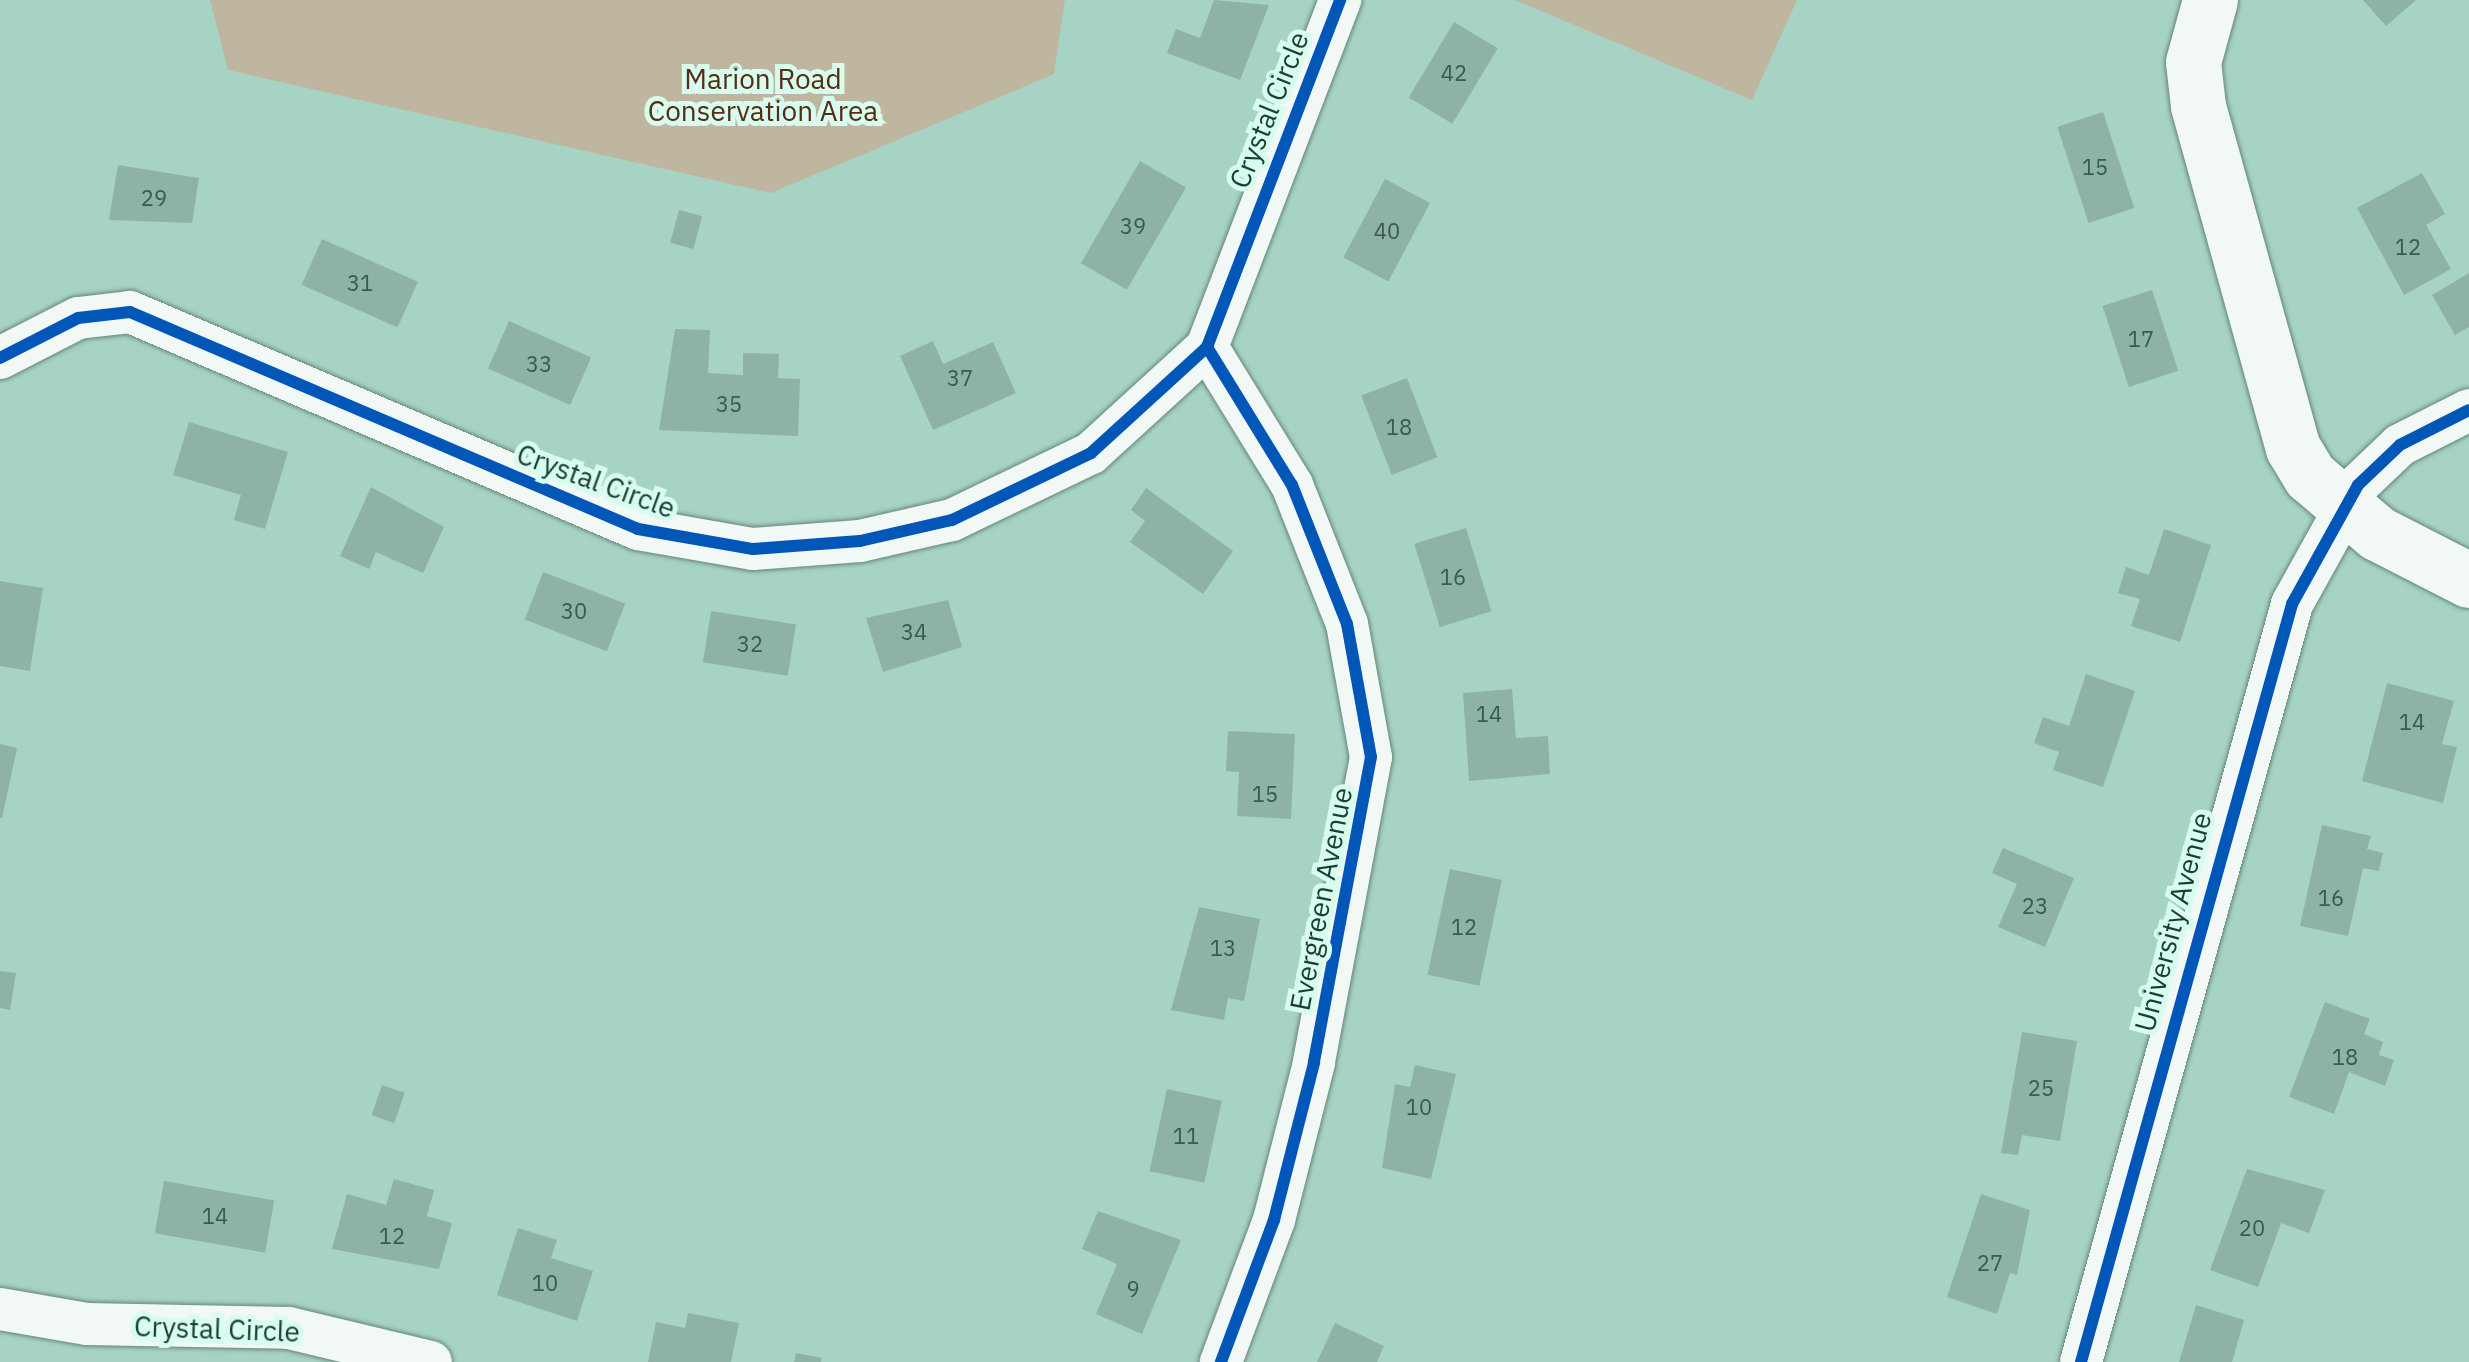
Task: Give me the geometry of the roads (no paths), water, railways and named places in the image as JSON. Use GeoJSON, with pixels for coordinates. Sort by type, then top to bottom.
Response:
{"type":"FeatureCollection","features":[{"type":"Feature","properties":{"kind":"street","name":"Crystal Circle"},"geometry":{"type":"LineString","coordinates":[[0,358],[78,318],[130,312],[580,508],[638,529],[753,549],[860,541],[998,504],[1091,453],[1207,348],[1340,0]]}},
{"type":"Feature","properties":{"kind":"street"},"geometry":{"type":"LineString","coordinates":[[2210,0],[2193,62],[2198,106],[2293,448],[2343,506],[2469,580]]}},
{"type":"Feature","properties":{"kind":"street","name":"Evergreen Avenue"},"geometry":{"type":"LineString","coordinates":[[1207,348],[1292,485],[1347,624],[1371,757],[1309,1081],[1274,1220],[1222,1362]]}},
{"type":"Feature","properties":{"kind":"street","name":"University Avenue"},"geometry":{"type":"LineString","coordinates":[[2081,1362],[2270,661],[2343,506],[2400,446],[2469,410]]}},
{"type":"Feature","properties":{"kind":"street","name":"Crystal Circle"},"geometry":{"type":"LineString","coordinates":[[0,1309],[87,1324],[290,1328],[431,1362]]}},
{"type":"Feature","properties":{"kind":"park label","name":"Marion Road Conservation Area"},"geometry":{"type":"Point","coordinates":[763,95]}}]}
